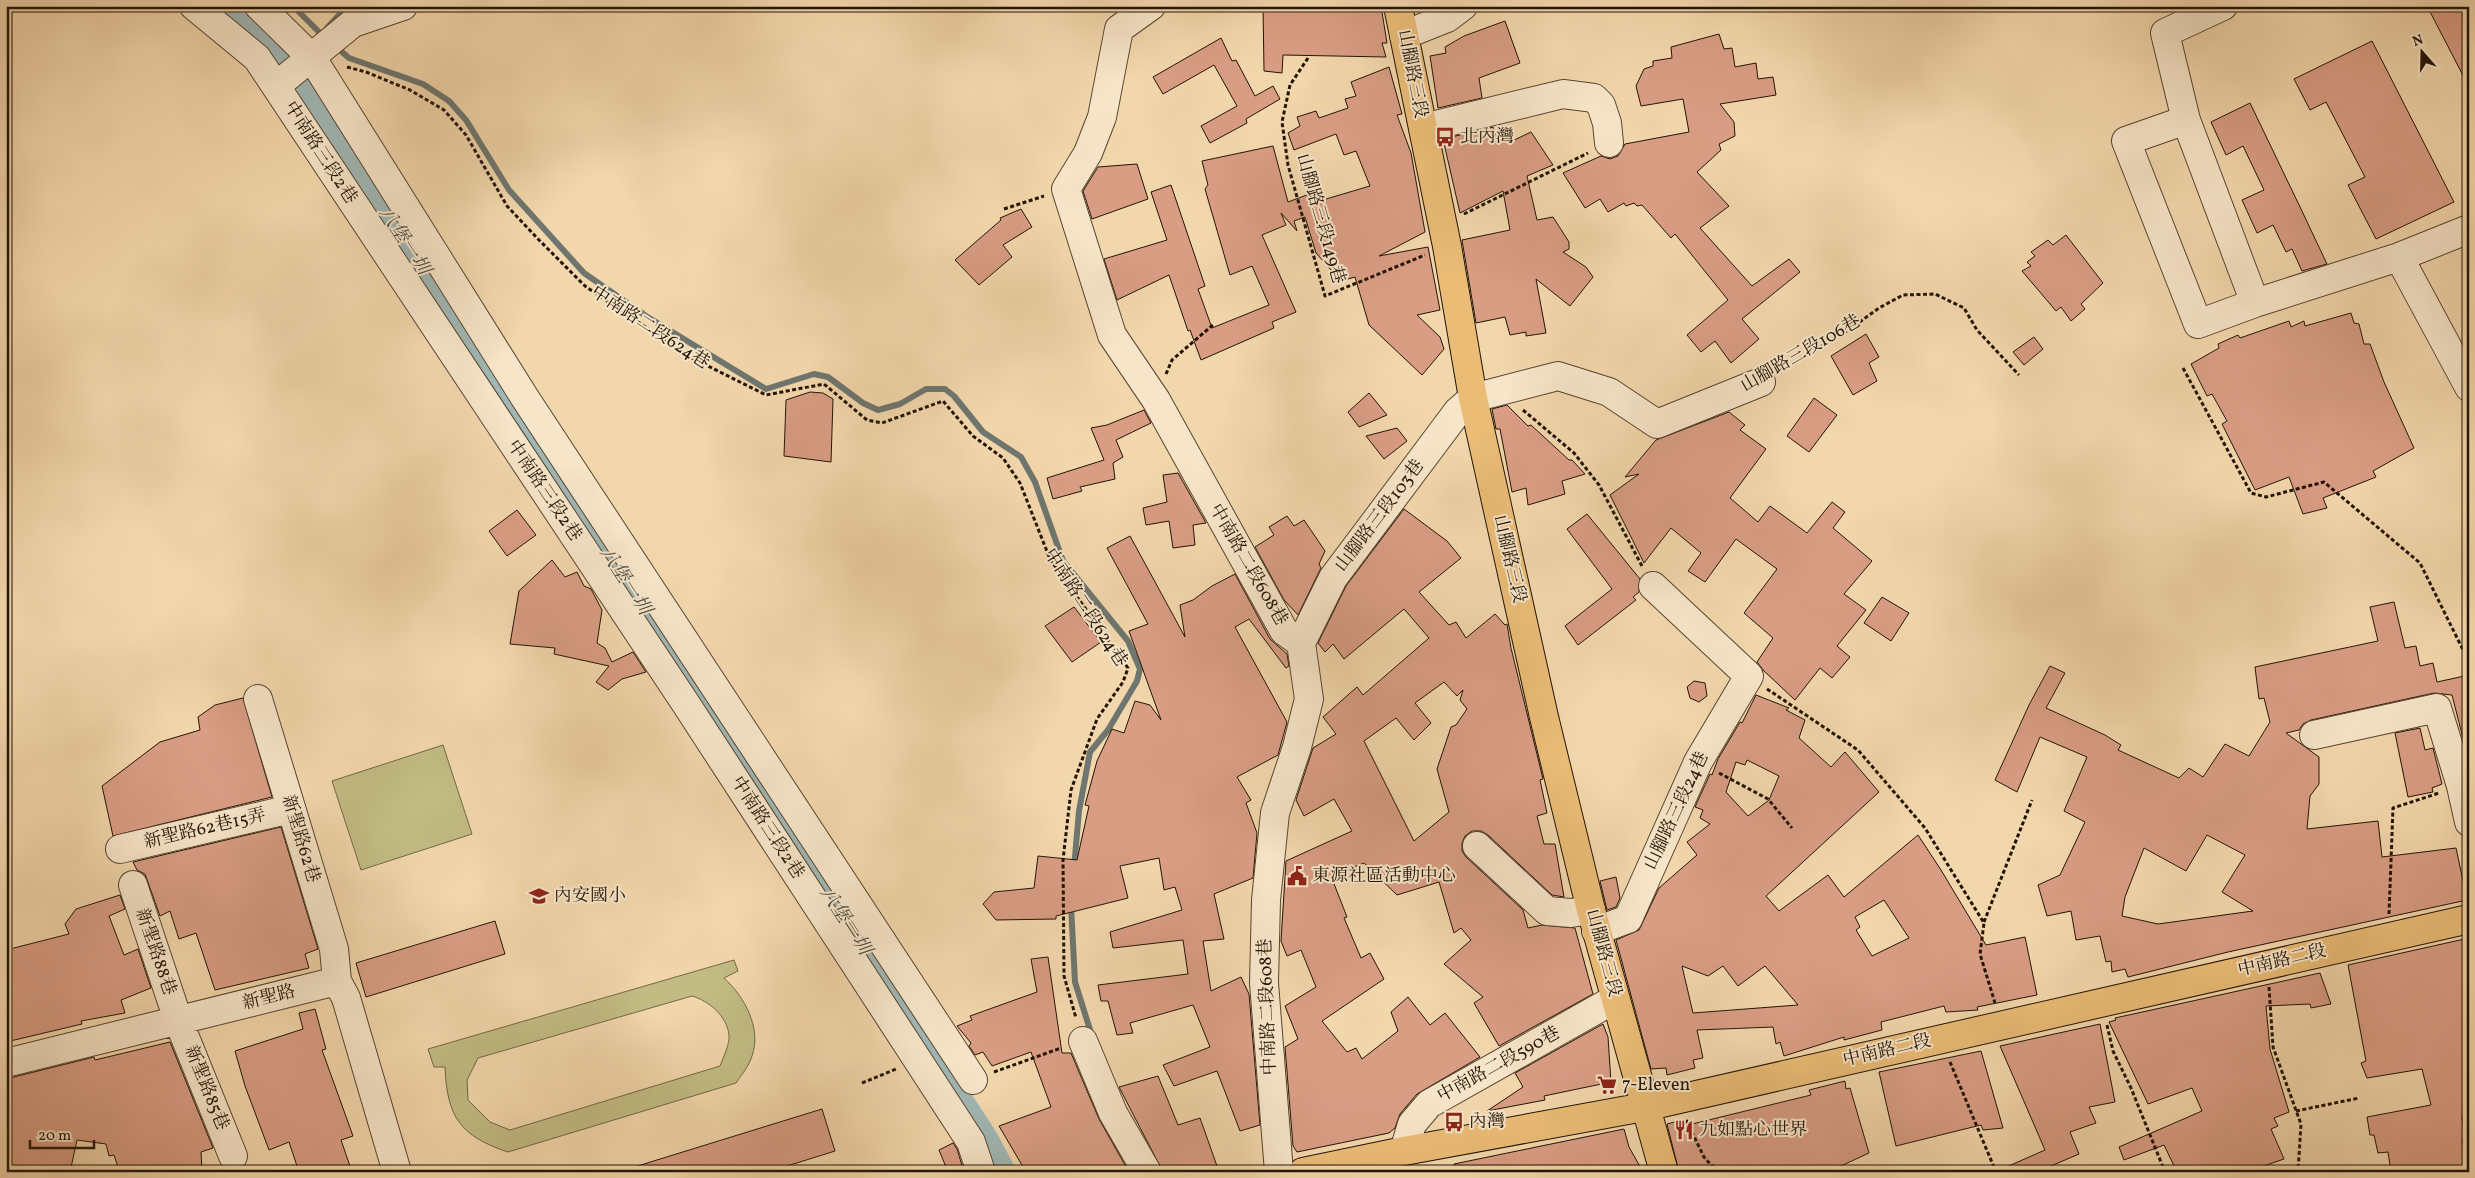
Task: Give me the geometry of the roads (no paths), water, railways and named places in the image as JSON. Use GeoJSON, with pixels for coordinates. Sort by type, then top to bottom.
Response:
{"type":"FeatureCollection","features":[{"type":"Feature","properties":{"kind":"main road","name":"山腳路三段"},"geometry":{"type":"LineString","coordinates":[[1398,6],[1445,236],[1473,398],[1544,717],[1593,920],[1644,1107],[1664,1172]]}},
{"type":"Feature","properties":{"kind":"main road","name":"中南路二段"},"geometry":{"type":"LineString","coordinates":[[1303,1172],[1404,1151],[1644,1107],[2268,964],[2469,920]]}},
{"type":"Feature","properties":{"kind":"street","name":"中南路三段2巷"},"geometry":{"type":"LineString","coordinates":[[194,6],[257,58],[276,86],[691,712],[971,1142],[981,1172]]}},
{"type":"Feature","properties":{"kind":"street"},"geometry":{"type":"LineString","coordinates":[[259,6],[312,58],[531,406],[972,1080]]}},
{"type":"Feature","properties":{"kind":"street"},"geometry":{"type":"LineString","coordinates":[[276,86],[353,23],[403,6]]}},
{"type":"Feature","properties":{"kind":"street","name":"中南路二段608巷"},"geometry":{"type":"LineString","coordinates":[[1151,6],[1119,29],[1102,117],[1088,153],[1066,189],[1112,335],[1156,400],[1284,631],[1301,643],[1308,699],[1297,747],[1275,813],[1266,900],[1264,983],[1279,1172]]}},
{"type":"Feature","properties":{"kind":"street"},"geometry":{"type":"LineString","coordinates":[[1404,34],[1447,18],[1463,6]]}},
{"type":"Feature","properties":{"kind":"street"},"geometry":{"type":"LineString","coordinates":[[2223,6],[2165,33],[2186,120],[2255,303]]}},
{"type":"Feature","properties":{"kind":"street"},"geometry":{"type":"LineString","coordinates":[[1423,128],[1563,94],[1594,98],[1601,104],[1607,123],[1609,143]]}},
{"type":"Feature","properties":{"kind":"street"},"geometry":{"type":"LineString","coordinates":[[2186,120],[2126,141],[2198,324],[2255,303],[2399,257],[2469,229]]}},
{"type":"Feature","properties":{"kind":"street"},"geometry":{"type":"LineString","coordinates":[[2399,257],[2469,387]]}},
{"type":"Feature","properties":{"kind":"street","name":"山腳路三段106巷"},"geometry":{"type":"LineString","coordinates":[[1473,398],[1558,376],[1609,392],[1657,424],[1761,382]]}},
{"type":"Feature","properties":{"kind":"street","name":"山腳路三段103巷"},"geometry":{"type":"LineString","coordinates":[[1301,643],[1333,578],[1458,411],[1473,398]]}},
{"type":"Feature","properties":{"kind":"street","name":"山腳路三段24巷"},"geometry":{"type":"LineString","coordinates":[[1477,846],[1547,911],[1571,912],[1593,920],[1628,919],[1698,762],[1749,676],[1653,586]]}},
{"type":"Feature","properties":{"kind":"street","name":"新聖路62巷"},"geometry":{"type":"LineString","coordinates":[[258,700],[334,949],[336,980]]}},
{"type":"Feature","properties":{"kind":"street"},"geometry":{"type":"LineString","coordinates":[[2314,735],[2437,708],[2461,786],[2469,822]]}},
{"type":"Feature","properties":{"kind":"street","name":"新聖路62巷15弄"},"geometry":{"type":"LineString","coordinates":[[120,849],[291,809]]}},
{"type":"Feature","properties":{"kind":"street","name":"新聖路88巷"},"geometry":{"type":"LineString","coordinates":[[133,885],[178,1020]]}},
{"type":"Feature","properties":{"kind":"street"},"geometry":{"type":"LineString","coordinates":[[336,980],[346,998],[397,1172]]}},
{"type":"Feature","properties":{"kind":"street","name":"新聖路"},"geometry":{"type":"LineString","coordinates":[[6,1063],[336,980]]}},
{"type":"Feature","properties":{"kind":"street","name":"中南路二段590巷"},"geometry":{"type":"LineString","coordinates":[[1404,1151],[1412,1124],[1429,1104],[1615,999]]}},
{"type":"Feature","properties":{"kind":"street","name":"新聖路85巷"},"geometry":{"type":"LineString","coordinates":[[178,1020],[233,1156]]}},
{"type":"Feature","properties":{"kind":"street"},"geometry":{"type":"LineString","coordinates":[[1083,1041],[1113,1113],[1147,1172]]}},
{"type":"Feature","properties":{"kind":"waterway","name":"八堡一圳"},"geometry":{"type":"LineString","coordinates":[[225,6],[287,61],[987,1138],[1005,1172]]}},
{"type":"Feature","properties":{"kind":"waterway"},"geometry":{"type":"LineString","coordinates":[[293,6],[325,38]]}},
{"type":"Feature","properties":{"kind":"waterway"},"geometry":{"type":"LineString","coordinates":[[327,28],[339,15],[351,10]]}},
{"type":"Feature","properties":{"kind":"waterway"},"geometry":{"type":"LineString","coordinates":[[335,46],[349,58],[423,84],[449,101],[466,120],[509,190],[584,273],[646,316],[766,389],[814,374],[828,377],[863,403],[878,410],[900,404],[926,389],[945,389],[954,396],[983,432],[1021,457],[1035,482],[1063,561],[1128,641],[1140,669],[1137,681],[1108,730],[1090,752],[1079,811],[1074,868]]}},
{"type":"Feature","properties":{"kind":"waterway"},"geometry":{"type":"LineString","coordinates":[[1071,906],[1075,982],[1092,1036]]}},
{"type":"Feature","properties":{"kind":"place","name":"北內灣"},"geometry":{"type":"Point","coordinates":[1445,137]}},
{"type":"Feature","properties":{"kind":"place","name":"東源社區活動中心"},"geometry":{"type":"Point","coordinates":[1297,876]}},
{"type":"Feature","properties":{"kind":"place","name":"內安國小"},"geometry":{"type":"Point","coordinates":[539,896]}},
{"type":"Feature","properties":{"kind":"place","name":"7-Eleven"},"geometry":{"type":"Point","coordinates":[1607,1085]}},
{"type":"Feature","properties":{"kind":"place","name":"內灣"},"geometry":{"type":"Point","coordinates":[1454,1122]}},
{"type":"Feature","properties":{"kind":"place","name":"九如點心世界"},"geometry":{"type":"Point","coordinates":[1684,1130]}}]}
